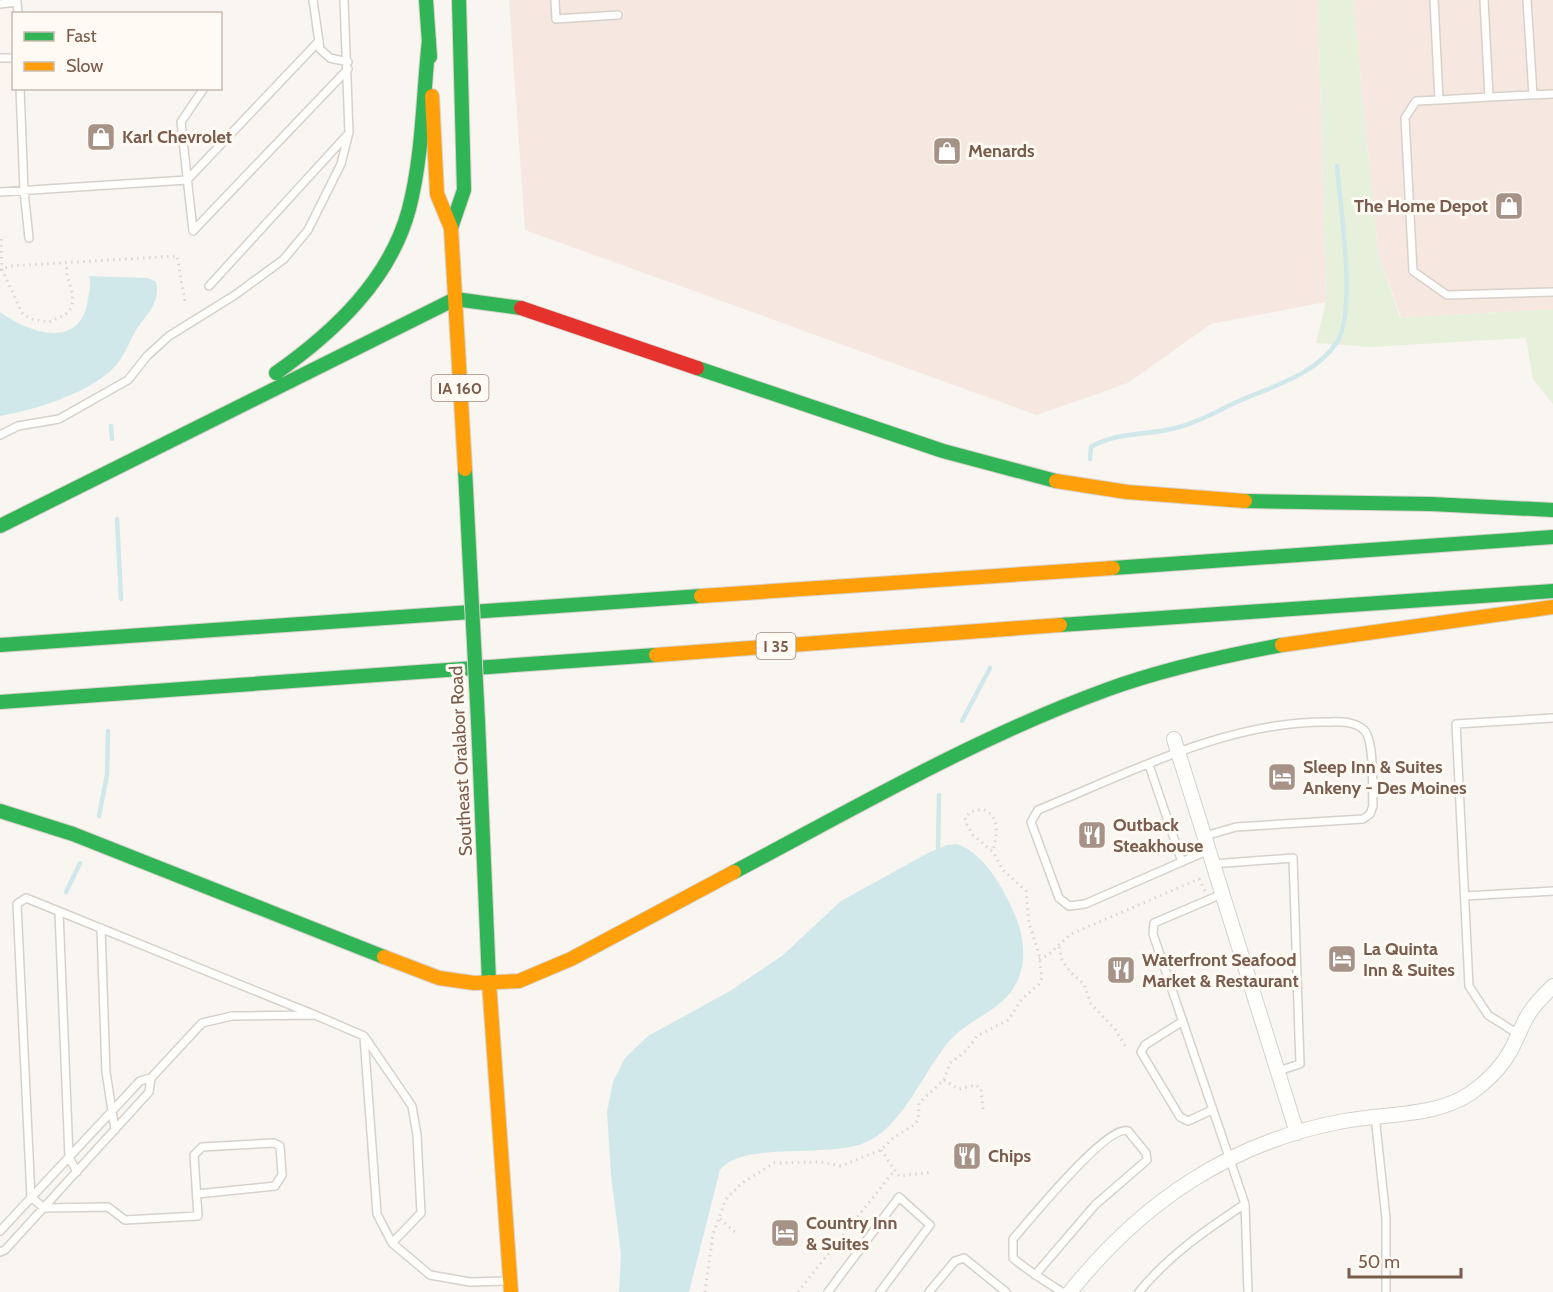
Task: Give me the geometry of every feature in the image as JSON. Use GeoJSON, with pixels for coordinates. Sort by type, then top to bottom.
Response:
{"type":"FeatureCollection","features":[{"type":"Feature","properties":{"kind":"main road","name":"Southeast Oralabor Road"},"geometry":{"type":"LineString","coordinates":[[426,0],[437,194],[451,228],[478,721],[489,982],[511,1286]]}},
{"type":"Feature","properties":{"kind":"main road","name":"Southeast Oralabor Road"},"geometry":{"type":"LineString","coordinates":[[451,228],[464,190],[459,0]]}},
{"type":"Feature","properties":{"kind":"main road"},"geometry":{"type":"LineString","coordinates":[[149,452],[307,352],[332,331],[374,282],[404,225],[414,183],[429,40]]}},
{"type":"Feature","properties":{"kind":"main road"},"geometry":{"type":"LineString","coordinates":[[0,526],[455,299],[513,306],[548,316],[905,439],[984,464],[1066,483],[1176,499],[1264,503],[1501,506],[1553,510]]}},
{"type":"Feature","properties":{"kind":"main road"},"geometry":{"type":"LineString","coordinates":[[0,645],[1553,537]]}},
{"type":"Feature","properties":{"kind":"main road","name":"I 35"},"geometry":{"type":"LineString","coordinates":[[0,702],[491,669],[1131,618],[1553,591]]}},
{"type":"Feature","properties":{"kind":"main road"},"geometry":{"type":"LineString","coordinates":[[0,812],[73,834],[439,978],[474,983],[519,981],[571,959],[1014,728],[1096,693],[1175,668],[1341,634],[1446,623],[1553,607]]}},
{"type":"Feature","properties":{"kind":"street"},"geometry":{"type":"LineString","coordinates":[[1177,746],[1211,857],[1216,897],[1278,1071],[1297,1133]]}},
{"type":"Feature","properties":{"kind":"street"},"geometry":{"type":"LineString","coordinates":[[1070,1292],[1102,1252],[1157,1203],[1179,1186],[1229,1159],[1297,1133],[1343,1121],[1444,1107],[1472,1092],[1504,1061],[1531,1010],[1553,986]]}},
{"type":"Feature","properties":{"kind":"lane"},"geometry":{"type":"LineString","coordinates":[[313,0],[320,49],[330,58],[348,66]]}},
{"type":"Feature","properties":{"kind":"lane"},"geometry":{"type":"LineString","coordinates":[[0,435],[18,426],[59,419],[128,380],[169,336],[236,295],[284,259],[308,230],[341,164],[349,132],[344,0]]}},
{"type":"Feature","properties":{"kind":"lane"},"geometry":{"type":"LineString","coordinates":[[555,0],[556,19],[618,15]]}},
{"type":"Feature","properties":{"kind":"lane"},"geometry":{"type":"LineString","coordinates":[[1434,0],[1439,100]]}},
{"type":"Feature","properties":{"kind":"lane"},"geometry":{"type":"LineString","coordinates":[[1484,0],[1489,97]]}},
{"type":"Feature","properties":{"kind":"lane"},"geometry":{"type":"LineString","coordinates":[[1527,0],[1533,95]]}},
{"type":"Feature","properties":{"kind":"lane"},"geometry":{"type":"LineString","coordinates":[[0,4],[17,2],[18,12]]}},
{"type":"Feature","properties":{"kind":"lane"},"geometry":{"type":"LineString","coordinates":[[0,192],[187,180],[319,41]]}},
{"type":"Feature","properties":{"kind":"lane"},"geometry":{"type":"LineString","coordinates":[[203,90],[181,122],[193,231],[348,66]]}},
{"type":"Feature","properties":{"kind":"lane"},"geometry":{"type":"LineString","coordinates":[[20,90],[24,191],[29,238]]}},
{"type":"Feature","properties":{"kind":"lane"},"geometry":{"type":"LineString","coordinates":[[1553,94],[1416,101],[1405,118],[1413,271],[1447,295],[1553,292]]}},
{"type":"Feature","properties":{"kind":"lane"},"geometry":{"type":"LineString","coordinates":[[210,286],[349,132]]}},
{"type":"Feature","properties":{"kind":"lane"},"geometry":{"type":"LineString","coordinates":[[1518,1034],[1488,1015],[1469,986],[1456,724],[1553,718]]}},
{"type":"Feature","properties":{"kind":"lane"},"geometry":{"type":"LineString","coordinates":[[1205,836],[1236,827],[1364,819],[1370,814],[1373,806],[1370,740],[1364,730],[1348,722],[1293,722],[1177,746],[1149,765],[1038,810],[1031,822],[1059,898],[1070,906],[1084,904],[1182,862],[1211,857],[1293,858],[1300,1064],[1278,1071]]}},
{"type":"Feature","properties":{"kind":"lane"},"geometry":{"type":"LineString","coordinates":[[1149,765],[1182,862]]}},
{"type":"Feature","properties":{"kind":"lane"},"geometry":{"type":"LineString","coordinates":[[1465,896],[1553,891]]}},
{"type":"Feature","properties":{"kind":"lane"},"geometry":{"type":"LineString","coordinates":[[1216,897],[1154,923],[1153,934],[1245,1204],[1248,1292]]}},
{"type":"Feature","properties":{"kind":"lane"},"geometry":{"type":"LineString","coordinates":[[197,1194],[275,1186],[282,1175],[280,1146],[274,1143],[202,1147],[194,1155],[198,1216],[125,1220],[108,1207],[44,1208],[31,1197],[17,904],[26,898],[364,1036],[412,1106],[417,1135],[421,1213],[392,1243]]}},
{"type":"Feature","properties":{"kind":"lane"},"geometry":{"type":"LineString","coordinates":[[59,912],[69,1157],[77,1172]]}},
{"type":"Feature","properties":{"kind":"lane"},"geometry":{"type":"LineString","coordinates":[[101,928],[106,1072],[115,1130]]}},
{"type":"Feature","properties":{"kind":"lane"},"geometry":{"type":"LineString","coordinates":[[0,1231],[140,1081],[151,1078],[202,1023],[232,1016],[315,1015]]}},
{"type":"Feature","properties":{"kind":"lane"},"geometry":{"type":"LineString","coordinates":[[1183,1021],[1145,1045],[1141,1052],[1180,1117],[1188,1121],[1212,1110]]}},
{"type":"Feature","properties":{"kind":"lane"},"geometry":{"type":"LineString","coordinates":[[364,1036],[377,1214],[392,1243],[430,1275],[511,1286]]}},
{"type":"Feature","properties":{"kind":"lane"},"geometry":{"type":"LineString","coordinates":[[0,1252],[5,1250],[149,1092],[151,1078]]}},
{"type":"Feature","properties":{"kind":"lane"},"geometry":{"type":"LineString","coordinates":[[1374,1116],[1386,1218],[1386,1292]]}},
{"type":"Feature","properties":{"kind":"lane"},"geometry":{"type":"LineString","coordinates":[[1035,1275],[1095,1205],[1147,1160],[1146,1153],[1128,1131],[1118,1131],[1082,1161],[1012,1239],[1013,1258],[1035,1275],[1062,1292]]}},
{"type":"Feature","properties":{"kind":"lane"},"geometry":{"type":"LineString","coordinates":[[828,1292],[899,1197],[930,1225],[880,1292]]}},
{"type":"Feature","properties":{"kind":"lane"},"geometry":{"type":"LineString","coordinates":[[1139,1292],[1151,1277],[1207,1230],[1245,1204]]}},
{"type":"Feature","properties":{"kind":"lane"},"geometry":{"type":"LineString","coordinates":[[929,1292],[959,1258],[968,1259],[1006,1292]]}},
{"type":"Feature","properties":{"kind":"path"},"geometry":{"type":"LineString","coordinates":[[0,239],[1,270],[22,313],[31,319],[49,322],[65,315],[74,301],[73,292],[66,277],[67,263]]}},
{"type":"Feature","properties":{"kind":"path"},"geometry":{"type":"LineString","coordinates":[[1,270],[10,266],[177,256],[184,302]]}},
{"type":"Feature","properties":{"kind":"path"},"geometry":{"type":"LineString","coordinates":[[705,1292],[713,1234],[726,1199],[742,1183],[767,1165],[821,1162],[841,1166],[881,1150],[893,1138],[914,1125],[918,1120],[919,1103],[944,1080],[951,1063],[966,1051],[977,1036],[1008,1020],[1022,999],[1039,984],[1042,978],[1029,923],[1026,891],[1004,870],[993,852],[968,829],[965,818],[970,812],[982,809],[993,817],[997,831],[993,852]]}},
{"type":"Feature","properties":{"kind":"path"},"geometry":{"type":"LineString","coordinates":[[1039,959],[1059,947],[1071,934],[1199,879],[1216,897]]}},
{"type":"Feature","properties":{"kind":"path"},"geometry":{"type":"LineString","coordinates":[[1059,947],[1062,960],[1071,973],[1084,984],[1090,1004],[1115,1029],[1125,1046]]}},
{"type":"Feature","properties":{"kind":"path"},"geometry":{"type":"LineString","coordinates":[[944,1080],[959,1089],[976,1085],[981,1089],[983,1109]]}},
{"type":"Feature","properties":{"kind":"path"},"geometry":{"type":"LineString","coordinates":[[881,1150],[894,1171],[904,1177],[933,1172]]}},
{"type":"Feature","properties":{"kind":"path"},"geometry":{"type":"LineString","coordinates":[[798,1292],[894,1171]]}},
{"type":"Feature","properties":{"kind":"path"},"geometry":{"type":"LineString","coordinates":[[720,1219],[735,1232]]}},
{"type":"Feature","properties":{"kind":"shaded area"},"geometry":{"type":"Polygon","coordinates":[[[509,0],[1318,0],[1326,302],[1211,324],[1128,383],[1037,415],[525,230],[509,0]]]}},
{"type":"Feature","properties":{"kind":"shaded area"},"geometry":{"type":"Polygon","coordinates":[[[1353,0],[1553,0],[1553,309],[1401,318],[1378,252],[1353,0]]]}},
{"type":"Feature","properties":{"kind":"green space"},"geometry":{"type":"Polygon","coordinates":[[[1318,0],[1353,0],[1378,252],[1400,318],[1553,309],[1553,404],[1533,379],[1526,338],[1370,347],[1316,343],[1326,302],[1318,0]]]}},
{"type":"Feature","properties":{"kind":"water"},"geometry":{"type":"Polygon","coordinates":[[[89,276],[148,278],[156,282],[157,295],[153,306],[135,332],[120,360],[107,374],[79,391],[46,404],[0,416],[0,312],[12,320],[39,331],[65,332],[75,326],[83,315],[90,287],[89,276]]]}},
{"type":"Feature","properties":{"kind":"water"},"geometry":{"type":"Polygon","coordinates":[[[957,844],[976,855],[992,873],[1005,893],[1017,919],[1023,957],[1021,971],[1009,995],[951,1039],[902,1111],[878,1135],[864,1143],[848,1147],[747,1156],[731,1161],[720,1170],[689,1292],[619,1292],[621,1255],[611,1175],[607,1112],[613,1082],[625,1058],[648,1036],[730,991],[783,955],[841,901],[928,853],[947,845],[957,844]]]}},
{"type":"Feature","properties":{"kind":"waterway"},"geometry":{"type":"LineString","coordinates":[[1090,459],[1091,447],[1101,442],[1123,436],[1168,430],[1196,421],[1296,376],[1319,362],[1329,352],[1337,342],[1343,327],[1346,307],[1346,257],[1337,166]]}},
{"type":"Feature","properties":{"kind":"waterway"},"geometry":{"type":"LineString","coordinates":[[111,426],[112,439]]}},
{"type":"Feature","properties":{"kind":"waterway"},"geometry":{"type":"LineString","coordinates":[[117,519],[121,599]]}},
{"type":"Feature","properties":{"kind":"waterway"},"geometry":{"type":"LineString","coordinates":[[962,721],[990,668]]}},
{"type":"Feature","properties":{"kind":"waterway"},"geometry":{"type":"LineString","coordinates":[[99,816],[107,775],[108,731]]}},
{"type":"Feature","properties":{"kind":"waterway"},"geometry":{"type":"LineString","coordinates":[[938,849],[939,795]]}},
{"type":"Feature","properties":{"kind":"waterway"},"geometry":{"type":"LineString","coordinates":[[66,892],[80,863]]}},
{"type":"Feature","properties":{"kind":"traffic: fast"},"geometry":{"type":"LineString","coordinates":[[426,0],[430,57]]}},
{"type":"Feature","properties":{"kind":"traffic: fast"},"geometry":{"type":"LineString","coordinates":[[451,228],[464,190],[459,0]]}},
{"type":"Feature","properties":{"kind":"traffic: fast"},"geometry":{"type":"LineString","coordinates":[[276,373],[319,340],[357,302],[374,281],[400,235],[409,209],[417,168],[429,40]]}},
{"type":"Feature","properties":{"kind":"traffic: fast"},"geometry":{"type":"LineString","coordinates":[[0,526],[455,299],[521,308]]}},
{"type":"Feature","properties":{"kind":"traffic: fast"},"geometry":{"type":"LineString","coordinates":[[697,368],[943,451],[1056,481]]}},
{"type":"Feature","properties":{"kind":"traffic: fast"},"geometry":{"type":"LineString","coordinates":[[465,469],[469,548]]}},
{"type":"Feature","properties":{"kind":"traffic: fast"},"geometry":{"type":"LineString","coordinates":[[1245,501],[1431,504],[1553,510]]}},
{"type":"Feature","properties":{"kind":"traffic: fast"},"geometry":{"type":"LineString","coordinates":[[1113,568],[1553,537]]}},
{"type":"Feature","properties":{"kind":"traffic: fast"},"geometry":{"type":"LineString","coordinates":[[469,548],[478,721]]}},
{"type":"Feature","properties":{"kind":"traffic: fast"},"geometry":{"type":"LineString","coordinates":[[1060,625],[1553,591]]}},
{"type":"Feature","properties":{"kind":"traffic: fast"},"geometry":{"type":"LineString","coordinates":[[0,645],[701,596]]}},
{"type":"Feature","properties":{"kind":"traffic: fast"},"geometry":{"type":"LineString","coordinates":[[734,872],[964,751],[1058,709],[1106,690],[1171,669],[1282,645]]}},
{"type":"Feature","properties":{"kind":"traffic: fast"},"geometry":{"type":"LineString","coordinates":[[0,702],[656,655]]}},
{"type":"Feature","properties":{"kind":"traffic: fast"},"geometry":{"type":"LineString","coordinates":[[478,721],[489,982]]}},
{"type":"Feature","properties":{"kind":"traffic: fast"},"geometry":{"type":"LineString","coordinates":[[0,811],[73,834],[384,957]]}},
{"type":"Feature","properties":{"kind":"traffic: slow"},"geometry":{"type":"LineString","coordinates":[[432,96],[437,194],[451,228],[465,469]]}},
{"type":"Feature","properties":{"kind":"traffic: slow"},"geometry":{"type":"LineString","coordinates":[[1056,481],[1127,492],[1245,501]]}},
{"type":"Feature","properties":{"kind":"traffic: slow"},"geometry":{"type":"LineString","coordinates":[[701,596],[1113,568]]}},
{"type":"Feature","properties":{"kind":"traffic: slow"},"geometry":{"type":"LineString","coordinates":[[1282,645],[1553,607]]}},
{"type":"Feature","properties":{"kind":"traffic: slow"},"geometry":{"type":"LineString","coordinates":[[656,655],[1060,625]]}},
{"type":"Feature","properties":{"kind":"traffic: slow"},"geometry":{"type":"LineString","coordinates":[[384,957],[439,978],[474,983],[519,981],[571,959],[734,872]]}},
{"type":"Feature","properties":{"kind":"traffic: slow"},"geometry":{"type":"LineString","coordinates":[[489,982],[511,1292]]}},
{"type":"Feature","properties":{"kind":"traffic: jam"},"geometry":{"type":"LineString","coordinates":[[521,308],[697,368]]}},
{"type":"Feature","properties":{"kind":"place","name":"Karl Chevrolet"},"geometry":{"type":"Point","coordinates":[101,137]}},
{"type":"Feature","properties":{"kind":"place","name":"Menards"},"geometry":{"type":"Point","coordinates":[947,151]}},
{"type":"Feature","properties":{"kind":"place","name":"The Home Depot"},"geometry":{"type":"Point","coordinates":[1509,206]}},
{"type":"Feature","properties":{"kind":"place","name":"Sleep Inn & Suites Ankeny - Des Moines"},"geometry":{"type":"Point","coordinates":[1282,777]}},
{"type":"Feature","properties":{"kind":"place","name":"Outback Steakhouse"},"geometry":{"type":"Point","coordinates":[1092,835]}},
{"type":"Feature","properties":{"kind":"place","name":"La Quinta Inn & Suites"},"geometry":{"type":"Point","coordinates":[1342,959]}},
{"type":"Feature","properties":{"kind":"place","name":"Waterfront Seafood Market & Restaurant"},"geometry":{"type":"Point","coordinates":[1121,970]}},
{"type":"Feature","properties":{"kind":"place","name":"Chips"},"geometry":{"type":"Point","coordinates":[967,1156]}},
{"type":"Feature","properties":{"kind":"place","name":"Country Inn & Suites"},"geometry":{"type":"Point","coordinates":[785,1233]}}]}
